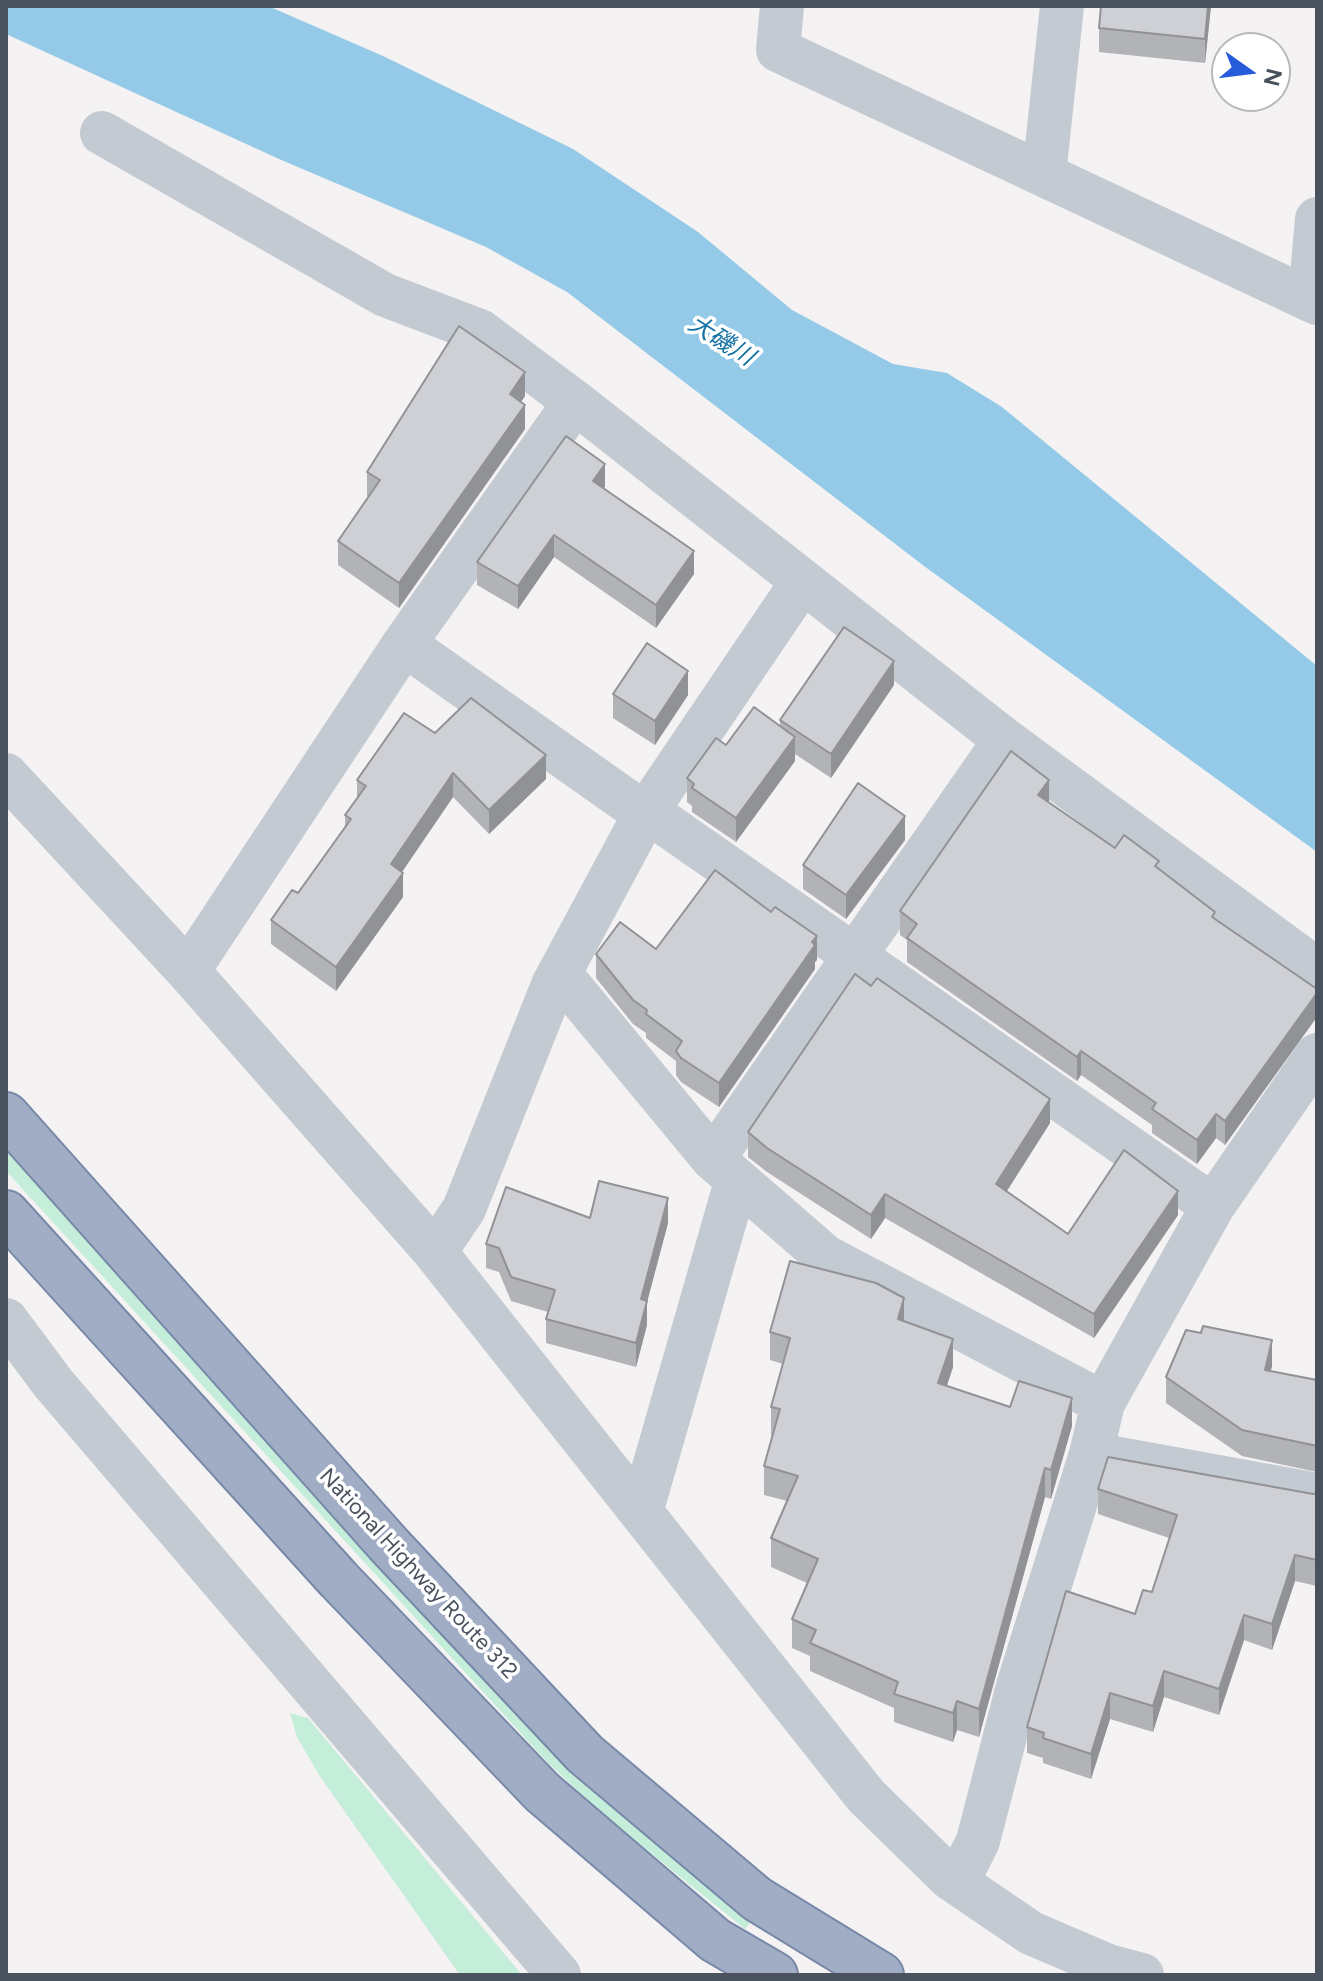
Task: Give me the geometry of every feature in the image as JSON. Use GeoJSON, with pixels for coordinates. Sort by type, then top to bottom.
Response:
{"type":"FeatureCollection","features":[{"type":"Feature","properties":{"kind":"highway","name":"National Highway Route 312"},"geometry":{"type":"LineString","coordinates":[[6,1115],[390,1546],[585,1754],[757,1899],[881,1975]]}},
{"type":"Feature","properties":{"kind":"highway"},"geometry":{"type":"LineString","coordinates":[[6,1213],[339,1580],[542,1792],[715,1940],[775,1975]]}},
{"type":"Feature","properties":{"kind":"street"},"geometry":{"type":"LineString","coordinates":[[782,6],[778,50],[1313,302],[1317,219]]}},
{"type":"Feature","properties":{"kind":"street"},"geometry":{"type":"LineString","coordinates":[[1044,175],[1062,6]]}},
{"type":"Feature","properties":{"kind":"street"},"geometry":{"type":"LineString","coordinates":[[102,133],[385,295],[480,331],[1005,740],[1317,970]]}},
{"type":"Feature","properties":{"kind":"street"},"geometry":{"type":"LineString","coordinates":[[188,971],[404,644],[575,402]]}},
{"type":"Feature","properties":{"kind":"street"},"geometry":{"type":"LineString","coordinates":[[435,1252],[464,1209],[560,974],[646,813],[802,582]]}},
{"type":"Feature","properties":{"kind":"street"},"geometry":{"type":"LineString","coordinates":[[404,644],[1213,1206]]}},
{"type":"Feature","properties":{"kind":"street"},"geometry":{"type":"LineString","coordinates":[[642,1509],[724,1171],[854,954],[1005,740]]}},
{"type":"Feature","properties":{"kind":"street"},"geometry":{"type":"LineString","coordinates":[[6,775],[188,971],[435,1252],[642,1509],[866,1796],[950,1878],[1031,1933],[1108,1966],[1142,1975]]}},
{"type":"Feature","properties":{"kind":"street"},"geometry":{"type":"LineString","coordinates":[[560,974],[724,1171],[826,1257],[1103,1403]]}},
{"type":"Feature","properties":{"kind":"street"},"geometry":{"type":"LineString","coordinates":[[950,1878],[967,1863],[978,1841],[1018,1686],[1091,1454],[1103,1403],[1213,1206],[1317,1055]]}},
{"type":"Feature","properties":{"kind":"street"},"geometry":{"type":"LineString","coordinates":[[6,1320],[83,1419],[559,1975]]}},
{"type":"Feature","properties":{"kind":"street"},"geometry":{"type":"LineString","coordinates":[[1091,1454],[1317,1495]]}},
{"type":"Feature","properties":{"kind":"green space"},"geometry":{"type":"Polygon","coordinates":[[[6,1150],[285,1453],[757,1914],[745,1929],[606,1817],[549,1764],[6,1171],[6,1150]]]}},
{"type":"Feature","properties":{"kind":"green space"},"geometry":{"type":"Polygon","coordinates":[[[290,1713],[308,1718],[522,1975],[460,1975],[319,1775],[297,1737],[290,1713]]]}},
{"type":"Feature","properties":{"kind":"water","name":"大磯川"},"geometry":{"type":"Polygon","coordinates":[[[6,6],[268,6],[383,56],[573,149],[698,232],[792,310],[893,364],[947,373],[1002,407],[1317,666],[1317,852],[924,566],[567,292],[486,247],[279,159],[6,34],[6,6]]]}},
{"type":"Feature","properties":{"kind":"building"},"geometry":{"type":"Polygon","coordinates":[[[1101,6],[1208,6],[1205,39],[1099,28],[1101,6]]]}},
{"type":"Feature","properties":{"kind":"building"},"geometry":{"type":"Polygon","coordinates":[[[459,326],[525,372],[510,394],[525,405],[399,583],[338,541],[380,480],[367,472],[459,326]]]}},
{"type":"Feature","properties":{"kind":"building"},"geometry":{"type":"Polygon","coordinates":[[[566,436],[605,464],[593,481],[694,551],[656,605],[554,535],[518,586],[477,562],[566,436]]]}},
{"type":"Feature","properties":{"kind":"building"},"geometry":{"type":"Polygon","coordinates":[[[844,627],[894,661],[831,754],[780,720],[844,627]]]}},
{"type":"Feature","properties":{"kind":"building"},"geometry":{"type":"Polygon","coordinates":[[[647,643],[688,671],[655,721],[613,694],[647,643]]]}},
{"type":"Feature","properties":{"kind":"building"},"geometry":{"type":"Polygon","coordinates":[[[471,698],[546,755],[489,810],[453,773],[391,864],[403,873],[336,967],[271,920],[292,890],[298,893],[351,819],[345,815],[366,786],[357,780],[404,713],[435,733],[471,698]]]}},
{"type":"Feature","properties":{"kind":"building"},"geometry":{"type":"Polygon","coordinates":[[[754,707],[795,737],[736,818],[692,788],[694,784],[687,778],[716,738],[726,745],[754,707]]]}},
{"type":"Feature","properties":{"kind":"building"},"geometry":{"type":"Polygon","coordinates":[[[1011,751],[1049,780],[1038,795],[1115,848],[1124,835],[1159,861],[1155,866],[1215,912],[1212,917],[1317,989],[1225,1121],[1216,1114],[1197,1140],[1152,1109],[1156,1103],[1081,1051],[1077,1057],[907,938],[917,924],[900,911],[1011,751]]]}},
{"type":"Feature","properties":{"kind":"building"},"geometry":{"type":"Polygon","coordinates":[[[858,783],[905,816],[846,895],[803,865],[858,783]]]}},
{"type":"Feature","properties":{"kind":"building"},"geometry":{"type":"Polygon","coordinates":[[[715,870],[771,912],[775,907],[817,936],[812,942],[815,945],[719,1083],[681,1058],[676,1051],[682,1041],[646,1014],[647,1010],[633,1000],[596,954],[620,922],[656,949],[715,870]]]}},
{"type":"Feature","properties":{"kind":"building"},"geometry":{"type":"Polygon","coordinates":[[[855,974],[871,986],[877,978],[1050,1099],[996,1184],[1068,1234],[1124,1150],[1178,1191],[1094,1314],[885,1194],[871,1215],[767,1148],[748,1132],[855,974]]]}},
{"type":"Feature","properties":{"kind":"building"},"geometry":{"type":"Polygon","coordinates":[[[599,1181],[668,1198],[641,1299],[647,1301],[636,1343],[546,1319],[555,1290],[511,1277],[499,1248],[486,1244],[506,1187],[590,1218],[599,1181]]]}},
{"type":"Feature","properties":{"kind":"building"},"geometry":{"type":"Polygon","coordinates":[[[790,1261],[876,1283],[904,1298],[898,1319],[953,1339],[938,1383],[1010,1407],[1019,1381],[1072,1398],[1051,1470],[1045,1468],[979,1709],[957,1701],[953,1713],[894,1694],[898,1682],[810,1643],[816,1630],[792,1619],[818,1559],[771,1538],[798,1476],[764,1466],[780,1409],[771,1407],[790,1338],[770,1332],[790,1261]]]}},
{"type":"Feature","properties":{"kind":"building"},"geometry":{"type":"Polygon","coordinates":[[[1203,1326],[1272,1340],[1265,1370],[1317,1380],[1317,1446],[1242,1430],[1166,1377],[1186,1330],[1201,1333],[1203,1326]]]}},
{"type":"Feature","properties":{"kind":"building"},"geometry":{"type":"Polygon","coordinates":[[[1108,1457],[1317,1493],[1317,1560],[1295,1555],[1272,1624],[1244,1615],[1219,1689],[1164,1671],[1153,1706],[1110,1693],[1091,1754],[1043,1738],[1044,1733],[1027,1727],[1066,1591],[1135,1614],[1143,1590],[1152,1592],[1177,1515],[1098,1489],[1108,1457]]]}}]}
